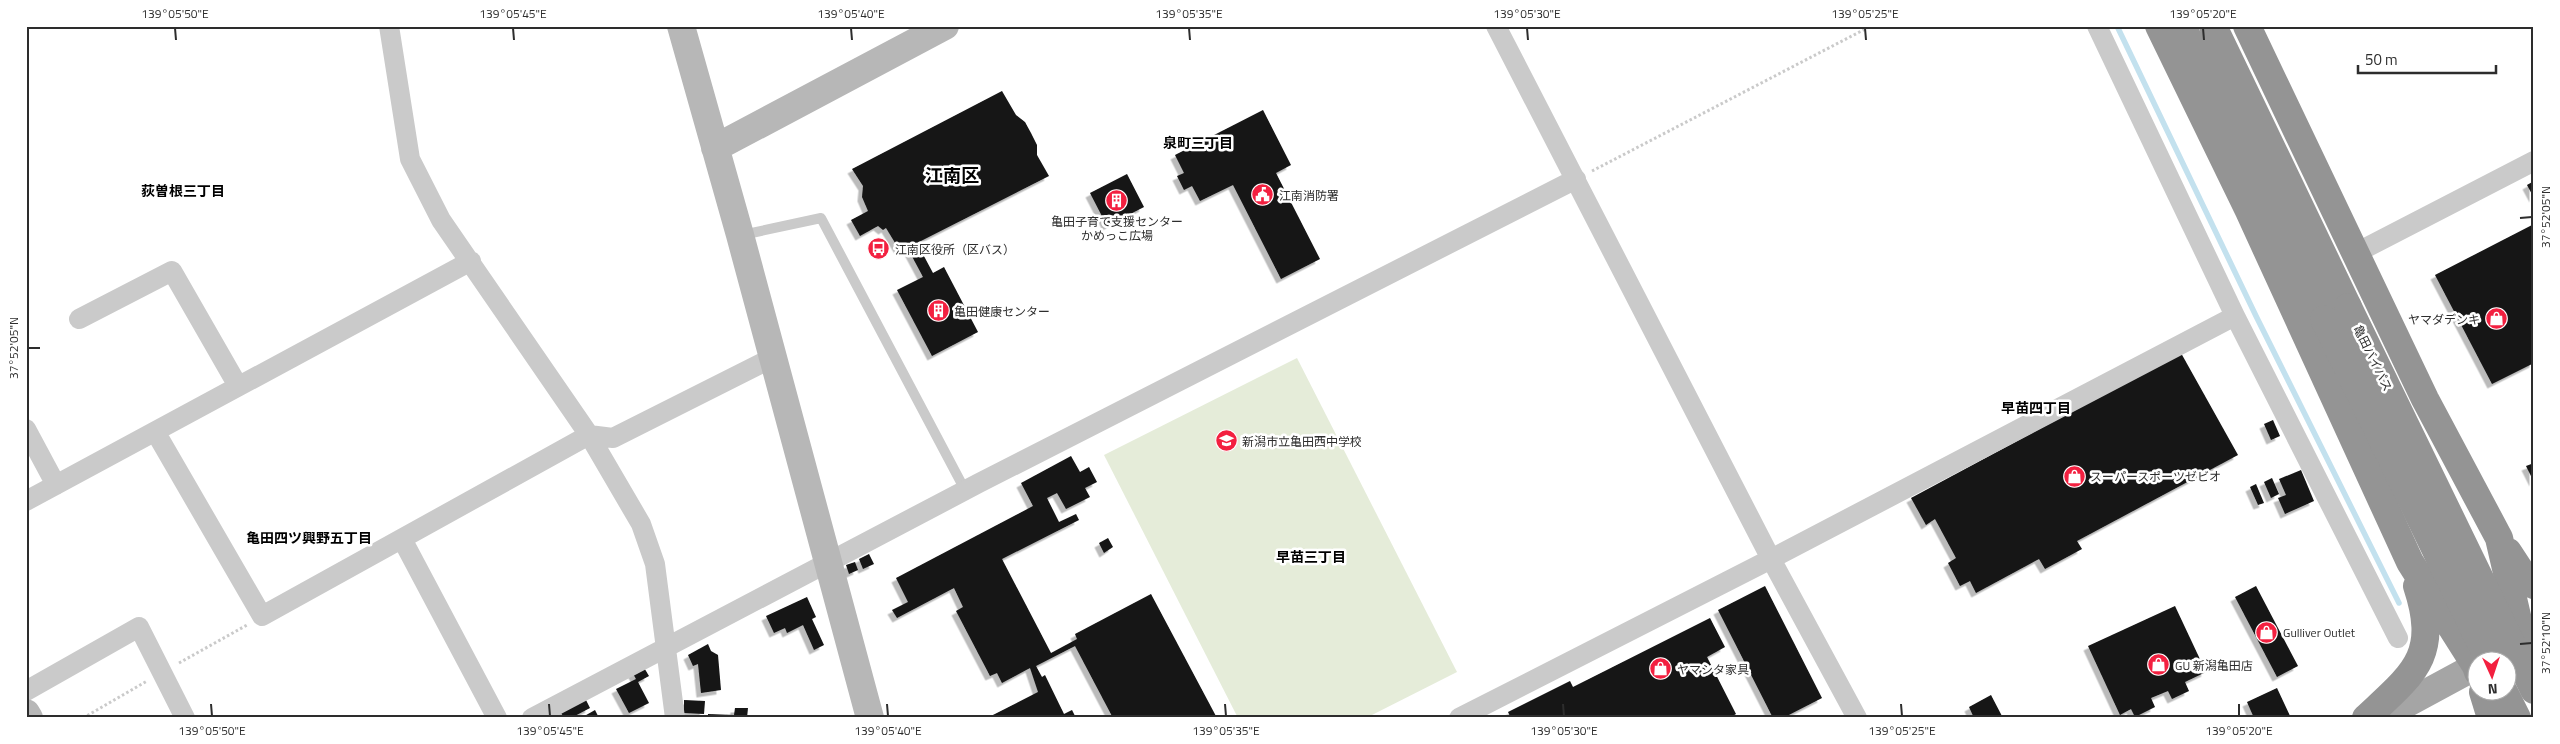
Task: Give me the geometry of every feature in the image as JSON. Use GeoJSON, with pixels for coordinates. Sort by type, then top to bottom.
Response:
{"type":"FeatureCollection","features":[{"type":"Feature","properties":{"kind":"highway"},"geometry":{"type":"LineString","coordinates":[[2159,26],[2249,211],[2410,562],[2424,605],[2427,636],[2422,658],[2407,680],[2366,718]]}},
{"type":"Feature","properties":{"kind":"highway"},"geometry":{"type":"LineString","coordinates":[[2182,26],[2324,320],[2475,652]]}},
{"type":"Feature","properties":{"kind":"highway","name":"亀田バイパス"},"geometry":{"type":"LineString","coordinates":[[2213,26],[2534,690]]}},
{"type":"Feature","properties":{"kind":"highway"},"geometry":{"type":"LineString","coordinates":[[2248,26],[2425,399],[2499,538],[2527,580],[2534,585]]}},
{"type":"Feature","properties":{"kind":"highway"},"geometry":{"type":"LineString","coordinates":[[2499,538],[2530,645]]}},
{"type":"Feature","properties":{"kind":"highway"},"geometry":{"type":"LineString","coordinates":[[2410,562],[2472,652]]}},
{"type":"Feature","properties":{"kind":"highway"},"geometry":{"type":"LineString","coordinates":[[2486,702],[2491,718]]}},
{"type":"Feature","properties":{"kind":"highway"},"geometry":{"type":"LineString","coordinates":[[2509,702],[2517,718]]}},
{"type":"Feature","properties":{"kind":"main road"},"geometry":{"type":"LineString","coordinates":[[2513,652],[2530,645]]}},
{"type":"Feature","properties":{"kind":"main road"},"geometry":{"type":"LineString","coordinates":[[2380,718],[2468,672]]}},
{"type":"Feature","properties":{"kind":"street"},"geometry":{"type":"LineString","coordinates":[[389,26],[410,160],[441,220],[589,435],[641,524],[655,564],[676,718]]}},
{"type":"Feature","properties":{"kind":"street"},"geometry":{"type":"LineString","coordinates":[[681,26],[740,235],[826,562],[870,718]]}},
{"type":"Feature","properties":{"kind":"street"},"geometry":{"type":"LineString","coordinates":[[715,148],[945,26]]}},
{"type":"Feature","properties":{"kind":"street"},"geometry":{"type":"LineString","coordinates":[[1496,26],[1771,559],[1857,718]]}},
{"type":"Feature","properties":{"kind":"street"},"geometry":{"type":"LineString","coordinates":[[2097,26],[2235,316],[2398,638]]}},
{"type":"Feature","properties":{"kind":"street"},"geometry":{"type":"LineString","coordinates":[[2356,253],[2534,161]]}},
{"type":"Feature","properties":{"kind":"street"},"geometry":{"type":"LineString","coordinates":[[532,718],[965,490],[1576,179]]}},
{"type":"Feature","properties":{"kind":"street"},"geometry":{"type":"LineString","coordinates":[[26,501],[156,433],[238,386],[471,261]]}},
{"type":"Feature","properties":{"kind":"street"},"geometry":{"type":"LineString","coordinates":[[79,319],[172,271],[238,386]]}},
{"type":"Feature","properties":{"kind":"street"},"geometry":{"type":"LineString","coordinates":[[1459,718],[1771,559],[2235,316]]}},
{"type":"Feature","properties":{"kind":"street"},"geometry":{"type":"LineString","coordinates":[[156,433],[262,616],[589,435],[613,438],[772,358]]}},
{"type":"Feature","properties":{"kind":"street"},"geometry":{"type":"LineString","coordinates":[[26,429],[56,485]]}},
{"type":"Feature","properties":{"kind":"street"},"geometry":{"type":"LineString","coordinates":[[402,539],[497,718]]}},
{"type":"Feature","properties":{"kind":"street"},"geometry":{"type":"LineString","coordinates":[[26,691],[139,627],[184,718]]}},
{"type":"Feature","properties":{"kind":"street"},"geometry":{"type":"LineString","coordinates":[[26,713],[29,718]]}},
{"type":"Feature","properties":{"kind":"lane"},"geometry":{"type":"LineString","coordinates":[[740,235],[821,218],[965,490]]}},
{"type":"Feature","properties":{"kind":"path"},"geometry":{"type":"LineString","coordinates":[[1576,179],[1871,26]]}},
{"type":"Feature","properties":{"kind":"green space"},"geometry":{"type":"Polygon","coordinates":[[[1297,358],[1457,672],[1366,718],[1238,718],[1104,455],[1297,358]]]}},
{"type":"Feature","properties":{"kind":"building"},"geometry":{"type":"Polygon","coordinates":[[[1002,91],[1016,115],[1025,122],[1037,145],[1037,155],[1049,176],[917,243],[933,273],[944,267],[978,332],[932,356],[897,290],[923,277],[907,247],[900,251],[886,228],[883,230],[878,226],[860,236],[851,220],[868,211],[862,197],[863,186],[852,169],[1002,91]]]}},
{"type":"Feature","properties":{"kind":"building","name":"江南消防署"},"geometry":{"type":"Polygon","coordinates":[[[1263,110],[1291,165],[1276,173],[1320,259],[1281,279],[1233,185],[1200,201],[1192,186],[1184,190],[1177,176],[1184,173],[1175,155],[1263,110]]]}},
{"type":"Feature","properties":{"kind":"building","name":"亀田子育て支援センター かめっこ広場"},"geometry":{"type":"Polygon","coordinates":[[[1127,174],[1144,207],[1107,226],[1090,193],[1127,174]]]}},
{"type":"Feature","properties":{"kind":"building"},"geometry":{"type":"Polygon","coordinates":[[[2534,181],[2534,198],[2527,185],[2534,181]]]}},
{"type":"Feature","properties":{"kind":"building","name":"ヤマダデンキ"},"geometry":{"type":"Polygon","coordinates":[[[2534,224],[2534,363],[2492,384],[2435,275],[2534,224]]]}},
{"type":"Feature","properties":{"kind":"building","name":"スーパースポーツゼビオ"},"geometry":{"type":"Polygon","coordinates":[[[2181,353],[2238,455],[2077,541],[2082,549],[2045,569],[2039,559],[1976,593],[1970,581],[1960,586],[1948,563],[1956,558],[1935,519],[1926,525],[1911,498],[2181,353]]]}},
{"type":"Feature","properties":{"kind":"building"},"geometry":{"type":"Polygon","coordinates":[[[2273,420],[2280,436],[2271,440],[2264,424],[2273,420]]]}},
{"type":"Feature","properties":{"kind":"building"},"geometry":{"type":"Polygon","coordinates":[[[1071,456],[1080,472],[1089,467],[1097,482],[1085,488],[1090,497],[1066,509],[1057,493],[1047,498],[1059,522],[1076,514],[1079,520],[1002,559],[1051,653],[1077,639],[1075,634],[1151,594],[1217,718],[1113,718],[1075,646],[1036,666],[1042,677],[1045,675],[1064,714],[1072,710],[1076,718],[987,718],[1038,692],[1030,668],[1002,683],[997,673],[990,676],[956,611],[963,607],[954,588],[897,618],[892,610],[908,602],[896,578],[1033,506],[1021,483],[1071,456]]]}},
{"type":"Feature","properties":{"kind":"building"},"geometry":{"type":"Polygon","coordinates":[[[2534,463],[2534,482],[2526,466],[2534,463]]]}},
{"type":"Feature","properties":{"kind":"building"},"geometry":{"type":"Polygon","coordinates":[[[2301,470],[2314,501],[2285,514],[2278,498],[2286,495],[2279,479],[2301,470]]]}},
{"type":"Feature","properties":{"kind":"building"},"geometry":{"type":"Polygon","coordinates":[[[2272,478],[2279,494],[2271,498],[2264,482],[2272,478]]]}},
{"type":"Feature","properties":{"kind":"building"},"geometry":{"type":"Polygon","coordinates":[[[2256,484],[2264,503],[2258,505],[2250,487],[2256,484]]]}},
{"type":"Feature","properties":{"kind":"building"},"geometry":{"type":"Polygon","coordinates":[[[1108,538],[1113,547],[1104,553],[1099,543],[1108,538]]]}},
{"type":"Feature","properties":{"kind":"building"},"geometry":{"type":"Polygon","coordinates":[[[869,554],[874,564],[863,569],[859,559],[869,554]]]}},
{"type":"Feature","properties":{"kind":"building"},"geometry":{"type":"Polygon","coordinates":[[[855,562],[858,570],[849,574],[846,565],[855,562]]]}},
{"type":"Feature","properties":{"kind":"building"},"geometry":{"type":"Polygon","coordinates":[[[1765,586],[1822,698],[1783,718],[1773,718],[1718,610],[1765,586]]]}},
{"type":"Feature","properties":{"kind":"building","name":"Gulliver Outlet"},"geometry":{"type":"Polygon","coordinates":[[[2256,586],[2298,666],[2277,677],[2235,597],[2256,586]]]}},
{"type":"Feature","properties":{"kind":"building"},"geometry":{"type":"Polygon","coordinates":[[[807,597],[816,617],[812,619],[824,645],[814,650],[803,625],[787,633],[785,628],[774,633],[766,616],[807,597]]]}},
{"type":"Feature","properties":{"kind":"building"},"geometry":{"type":"Polygon","coordinates":[[[2175,606],[2206,672],[2185,682],[2189,691],[2172,699],[2168,691],[2151,698],[2155,707],[2135,717],[2131,709],[2120,715],[2088,646],[2175,606]]]}},
{"type":"Feature","properties":{"kind":"building","name":"ヤマシタ家具"},"geometry":{"type":"Polygon","coordinates":[[[1710,618],[1725,647],[1707,657],[1736,714],[1729,718],[1511,718],[1508,712],[1570,681],[1573,687],[1710,618]]]}},
{"type":"Feature","properties":{"kind":"building"},"geometry":{"type":"Polygon","coordinates":[[[708,644],[711,651],[718,655],[721,690],[701,693],[698,664],[693,666],[688,655],[708,644]]]}},
{"type":"Feature","properties":{"kind":"building"},"geometry":{"type":"Polygon","coordinates":[[[643,666],[649,676],[638,682],[649,703],[629,713],[616,689],[636,679],[632,672],[643,666]]]}},
{"type":"Feature","properties":{"kind":"building"},"geometry":{"type":"Polygon","coordinates":[[[2277,688],[2291,718],[2254,718],[2247,702],[2277,688]]]}},
{"type":"Feature","properties":{"kind":"building"},"geometry":{"type":"Polygon","coordinates":[[[1991,695],[2003,718],[1974,718],[1969,707],[1991,695]]]}},
{"type":"Feature","properties":{"kind":"building"},"geometry":{"type":"Polygon","coordinates":[[[585,698],[590,708],[571,718],[564,718],[560,711],[585,698]]]}},
{"type":"Feature","properties":{"kind":"building"},"geometry":{"type":"Polygon","coordinates":[[[684,700],[705,701],[704,714],[684,713],[684,700]]]}},
{"type":"Feature","properties":{"kind":"building"},"geometry":{"type":"Polygon","coordinates":[[[735,708],[748,708],[747,718],[708,718],[708,714],[734,715],[735,708]]]}},
{"type":"Feature","properties":{"kind":"building"},"geometry":{"type":"Polygon","coordinates":[[[595,710],[599,718],[581,718],[595,710]]]}},
{"type":"Feature","properties":{"kind":"waterway"},"geometry":{"type":"LineString","coordinates":[[2117,26],[2256,316],[2399,603]]}},
{"type":"Feature","properties":{"kind":"place","name":"江南消防署"},"geometry":{"type":"Point","coordinates":[1263,195]}},
{"type":"Feature","properties":{"kind":"place","name":"亀田子育て支援センター かめっこ広場"},"geometry":{"type":"Point","coordinates":[1117,200]}},
{"type":"Feature","properties":{"kind":"place","name":"江南区役所（区バス）"},"geometry":{"type":"Point","coordinates":[879,249]}},
{"type":"Feature","properties":{"kind":"place","name":"亀田健康センター"},"geometry":{"type":"Point","coordinates":[938,311]}},
{"type":"Feature","properties":{"kind":"place","name":"ヤマダデンキ"},"geometry":{"type":"Point","coordinates":[2496,319]}},
{"type":"Feature","properties":{"kind":"place","name":"新潟市立亀田西中学校"},"geometry":{"type":"Point","coordinates":[1226,441]}},
{"type":"Feature","properties":{"kind":"place","name":"スーパースポーツゼビオ"},"geometry":{"type":"Point","coordinates":[2074,476]}},
{"type":"Feature","properties":{"kind":"place","name":"Gulliver Outlet"},"geometry":{"type":"Point","coordinates":[2267,632]}},
{"type":"Feature","properties":{"kind":"place","name":"GU 新潟亀田店"},"geometry":{"type":"Point","coordinates":[2159,665]}},
{"type":"Feature","properties":{"kind":"place","name":"ヤマシタ家具"},"geometry":{"type":"Point","coordinates":[1661,669]}},
{"type":"Feature","properties":{"kind":"district","name":"泉町三丁目"},"geometry":{"type":"Point","coordinates":[1198,142]}},
{"type":"Feature","properties":{"kind":"district","name":"江南区"},"geometry":{"type":"Point","coordinates":[952,175]}},
{"type":"Feature","properties":{"kind":"district","name":"荻曽根三丁目"},"geometry":{"type":"Point","coordinates":[183,190]}},
{"type":"Feature","properties":{"kind":"district","name":"早苗四丁目"},"geometry":{"type":"Point","coordinates":[2036,407]}},
{"type":"Feature","properties":{"kind":"district","name":"亀田四ツ興野五丁目"},"geometry":{"type":"Point","coordinates":[309,537]}},
{"type":"Feature","properties":{"kind":"district","name":"早苗三丁目"},"geometry":{"type":"Point","coordinates":[1311,556]}}]}
